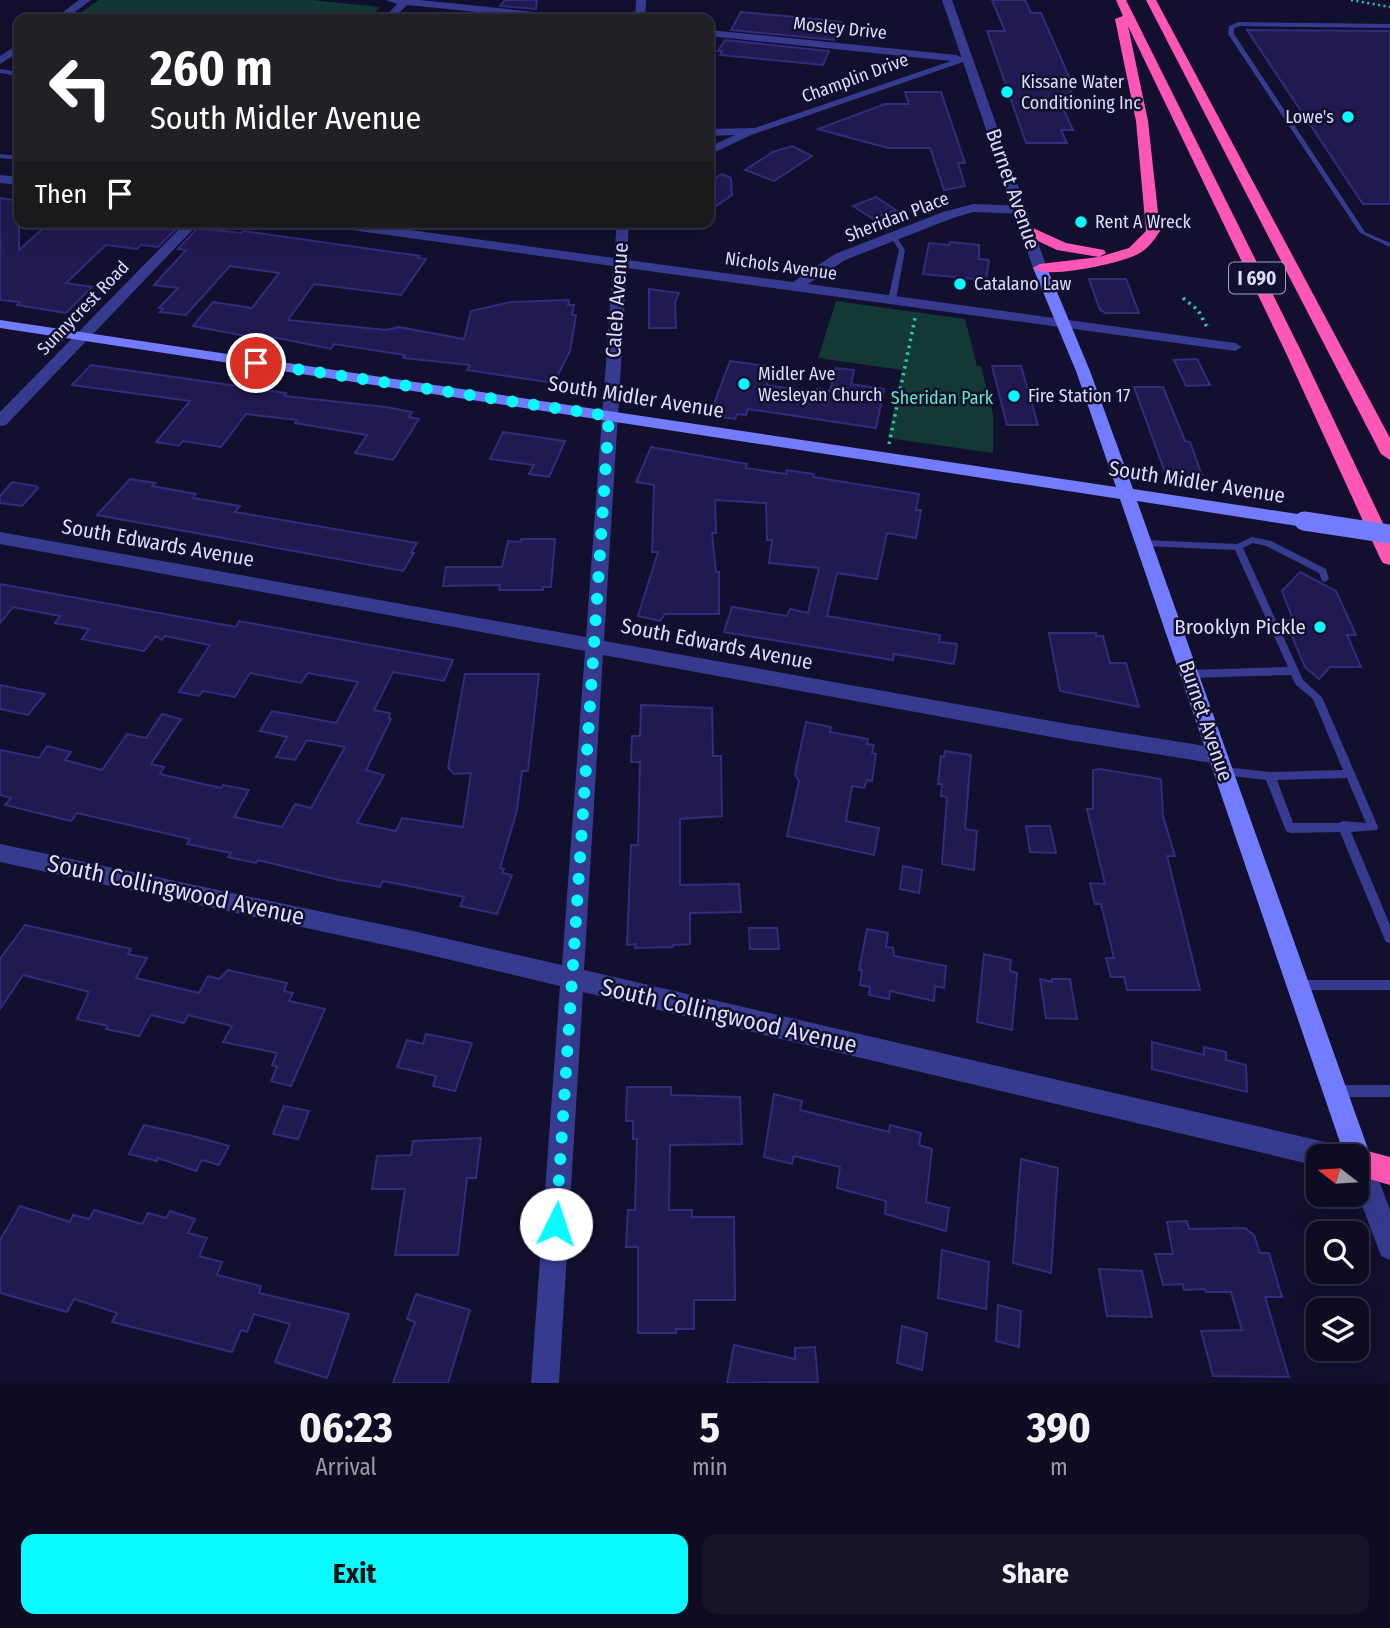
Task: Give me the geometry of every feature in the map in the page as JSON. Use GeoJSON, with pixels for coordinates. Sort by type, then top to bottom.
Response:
{"type":"FeatureCollection","features":[{"type":"Feature","properties":{"kind":"highway"},"geometry":{"type":"LineString","coordinates":[[1040,268],[1115,258],[1139,249],[1149,239],[1153,219],[1142,121],[1118,0]]}},
{"type":"Feature","properties":{"kind":"highway","name":"I 690"},"geometry":{"type":"LineString","coordinates":[[1118,0],[1293,351],[1390,558]]}},
{"type":"Feature","properties":{"kind":"highway","name":"I 690"},"geometry":{"type":"LineString","coordinates":[[1151,0],[1390,454]]}},
{"type":"Feature","properties":{"kind":"highway"},"geometry":{"type":"LineString","coordinates":[[1028,231],[1062,247],[1082,252],[1129,254]]}},
{"type":"Feature","properties":{"kind":"highway"},"geometry":{"type":"LineString","coordinates":[[1369,1165],[1390,1171]]}},
{"type":"Feature","properties":{"kind":"main road","name":"Burnet Avenue"},"geometry":{"type":"LineString","coordinates":[[1040,268],[1064,323],[1190,674],[1335,1091],[1347,1144]]}},
{"type":"Feature","properties":{"kind":"main road","name":"South Midler Avenue"},"geometry":{"type":"LineString","coordinates":[[0,324],[1390,534]]}},
{"type":"Feature","properties":{"kind":"street"},"geometry":{"type":"LineString","coordinates":[[66,14],[86,0]]}},
{"type":"Feature","properties":{"kind":"street"},"geometry":{"type":"LineString","coordinates":[[391,0],[527,14]]}},
{"type":"Feature","properties":{"kind":"street","name":"Burnet Avenue"},"geometry":{"type":"LineString","coordinates":[[947,0],[1040,268]]}},
{"type":"Feature","properties":{"kind":"street"},"geometry":{"type":"LineString","coordinates":[[393,14],[406,1]]}},
{"type":"Feature","properties":{"kind":"street","name":"Mosley Drive"},"geometry":{"type":"LineString","coordinates":[[714,34],[967,59]]}},
{"type":"Feature","properties":{"kind":"street","name":"Champlin Drive"},"geometry":{"type":"LineString","coordinates":[[714,149],[756,131],[967,59]]}},
{"type":"Feature","properties":{"kind":"street","name":"Champlin Drive"},"geometry":{"type":"LineString","coordinates":[[714,132],[756,131]]}},
{"type":"Feature","properties":{"kind":"street","name":"Sheridan Place"},"geometry":{"type":"LineString","coordinates":[[794,288],[840,257],[948,215],[973,208],[1022,210]]}},
{"type":"Feature","properties":{"kind":"street","name":"Sunnycrest Road"},"geometry":{"type":"LineString","coordinates":[[0,421],[188,228]]}},
{"type":"Feature","properties":{"kind":"street","name":"Nichols Avenue"},"geometry":{"type":"LineString","coordinates":[[367,228],[1234,347]]}},
{"type":"Feature","properties":{"kind":"street","name":"Caleb Avenue"},"geometry":{"type":"LineString","coordinates":[[545,1383],[623,228]]}},
{"type":"Feature","properties":{"kind":"street","name":"South Edwards Avenue"},"geometry":{"type":"LineString","coordinates":[[0,538],[595,644],[1221,763]]}},
{"type":"Feature","properties":{"kind":"street","name":"South Collingwood Avenue"},"geometry":{"type":"LineString","coordinates":[[0,853],[413,942],[1306,1150]]}},
{"type":"Feature","properties":{"kind":"street","name":"Burnet Avenue"},"geometry":{"type":"LineString","coordinates":[[1369,1201],[1390,1247]]}},
{"type":"Feature","properties":{"kind":"lane"},"geometry":{"type":"LineString","coordinates":[[1390,26],[1239,24],[1231,27],[1231,34],[1363,233],[1390,245]]}},
{"type":"Feature","properties":{"kind":"lane"},"geometry":{"type":"LineString","coordinates":[[892,236],[902,250],[892,300]]}},
{"type":"Feature","properties":{"kind":"lane"},"geometry":{"type":"LineString","coordinates":[[1144,543],[1238,547],[1252,540],[1268,543],[1323,571],[1325,579]]}},
{"type":"Feature","properties":{"kind":"lane"},"geometry":{"type":"LineString","coordinates":[[1238,547],[1299,682],[1317,697],[1373,827],[1290,828],[1270,776]]}},
{"type":"Feature","properties":{"kind":"lane"},"geometry":{"type":"LineString","coordinates":[[1190,674],[1294,671]]}},
{"type":"Feature","properties":{"kind":"lane"},"geometry":{"type":"LineString","coordinates":[[1221,763],[1270,776],[1350,774]]}},
{"type":"Feature","properties":{"kind":"lane"},"geometry":{"type":"LineString","coordinates":[[1343,827],[1390,938]]}},
{"type":"Feature","properties":{"kind":"lane"},"geometry":{"type":"LineString","coordinates":[[1298,985],[1390,985]]}},
{"type":"Feature","properties":{"kind":"lane"},"geometry":{"type":"LineString","coordinates":[[1335,1091],[1390,1091]]}},
{"type":"Feature","properties":{"kind":"path"},"geometry":{"type":"LineString","coordinates":[[1351,0],[1390,7]]}},
{"type":"Feature","properties":{"kind":"path"},"geometry":{"type":"LineString","coordinates":[[1183,298],[1198,310],[1216,344]]}},
{"type":"Feature","properties":{"kind":"path"},"geometry":{"type":"LineString","coordinates":[[886,458],[918,304]]}},
{"type":"Feature","properties":{"kind":"green space"},"geometry":{"type":"Polygon","coordinates":[[[99,0],[311,0],[380,7],[373,14],[79,14],[99,0]]]}},
{"type":"Feature","properties":{"kind":"green space","name":"Sheridan Park"},"geometry":{"type":"Polygon","coordinates":[[[836,301],[965,319],[977,366],[981,366],[993,415],[993,453],[888,438],[902,370],[818,358],[836,301]]]}},
{"type":"Feature","properties":{"kind":"building"},"geometry":{"type":"Polygon","coordinates":[[[505,0],[537,0],[536,9],[500,6],[505,0]]]}},
{"type":"Feature","properties":{"kind":"building"},"geometry":{"type":"Polygon","coordinates":[[[992,0],[1025,0],[1031,13],[1041,13],[1070,79],[1066,79],[1077,105],[1062,106],[1073,130],[1061,130],[1067,143],[1026,143],[987,31],[1005,31],[992,0]]]}},
{"type":"Feature","properties":{"kind":"building"},"geometry":{"type":"Polygon","coordinates":[[[741,12],[841,22],[834,40],[731,30],[741,12]]]}},
{"type":"Feature","properties":{"kind":"building","name":"Lowe's"},"geometry":{"type":"Polygon","coordinates":[[[1247,30],[1390,31],[1390,204],[1363,204],[1247,30]]]}},
{"type":"Feature","properties":{"kind":"building"},"geometry":{"type":"Polygon","coordinates":[[[725,40],[829,51],[823,65],[720,55],[722,51],[718,51],[725,40]]]}},
{"type":"Feature","properties":{"kind":"building"},"geometry":{"type":"Polygon","coordinates":[[[905,92],[941,92],[965,163],[958,163],[965,186],[944,190],[930,148],[888,148],[818,129],[885,104],[909,104],[905,92]]]}},
{"type":"Feature","properties":{"kind":"building"},"geometry":{"type":"Polygon","coordinates":[[[792,146],[812,156],[774,181],[745,170],[773,152],[792,146]]]}},
{"type":"Feature","properties":{"kind":"building"},"geometry":{"type":"Polygon","coordinates":[[[722,174],[731,178],[732,195],[714,208],[714,179],[722,174]]]}},
{"type":"Feature","properties":{"kind":"building"},"geometry":{"type":"Polygon","coordinates":[[[876,197],[896,210],[873,219],[853,206],[876,197]]]}},
{"type":"Feature","properties":{"kind":"building"},"geometry":{"type":"Polygon","coordinates":[[[0,198],[14,200],[14,228],[19,228],[19,250],[43,228],[177,228],[158,247],[141,245],[137,249],[106,245],[66,283],[92,287],[66,313],[0,300],[0,198]]]}},
{"type":"Feature","properties":{"kind":"building"},"geometry":{"type":"Polygon","coordinates":[[[198,228],[241,233],[243,231],[426,259],[401,295],[314,284],[288,320],[386,330],[399,327],[464,339],[471,311],[511,302],[569,300],[568,305],[574,305],[572,315],[576,315],[570,351],[554,383],[467,370],[470,365],[403,358],[405,355],[334,344],[331,349],[193,326],[213,302],[252,308],[279,273],[230,266],[186,315],[160,312],[163,309],[159,308],[178,288],[154,285],[186,250],[178,249],[198,228]]]}},
{"type":"Feature","properties":{"kind":"building"},"geometry":{"type":"Polygon","coordinates":[[[950,242],[979,245],[979,259],[989,260],[986,280],[923,274],[929,243],[949,245],[950,242]]]}},
{"type":"Feature","properties":{"kind":"building"},"geometry":{"type":"Polygon","coordinates":[[[1089,279],[1126,279],[1139,313],[1106,313],[1100,310],[1089,279]]]}},
{"type":"Feature","properties":{"kind":"building"},"geometry":{"type":"Polygon","coordinates":[[[649,289],[679,293],[675,302],[676,328],[649,328],[649,289]]]}},
{"type":"Feature","properties":{"kind":"building"},"geometry":{"type":"Polygon","coordinates":[[[1197,359],[1210,385],[1186,386],[1174,360],[1197,359]]]}},
{"type":"Feature","properties":{"kind":"building"},"geometry":{"type":"Polygon","coordinates":[[[730,361],[772,367],[767,385],[816,393],[817,389],[830,391],[836,368],[854,370],[851,384],[884,389],[876,428],[748,409],[746,415],[737,414],[735,419],[715,416],[719,405],[714,404],[730,361]]]}},
{"type":"Feature","properties":{"kind":"building"},"geometry":{"type":"Polygon","coordinates":[[[91,365],[286,393],[284,396],[386,407],[412,412],[409,417],[419,419],[393,460],[355,453],[367,435],[295,423],[297,420],[246,414],[221,447],[183,441],[179,446],[156,442],[190,401],[72,385],[91,365]]]}},
{"type":"Feature","properties":{"kind":"building","name":"Fire Station 17"},"geometry":{"type":"Polygon","coordinates":[[[992,366],[1021,366],[1038,425],[1007,425],[992,366]]]}},
{"type":"Feature","properties":{"kind":"building"},"geometry":{"type":"Polygon","coordinates":[[[1134,387],[1163,387],[1185,441],[1190,442],[1202,475],[1166,475],[1134,387]]]}},
{"type":"Feature","properties":{"kind":"building"},"geometry":{"type":"Polygon","coordinates":[[[503,432],[565,441],[549,477],[529,474],[534,465],[490,459],[503,432]]]}},
{"type":"Feature","properties":{"kind":"building"},"geometry":{"type":"Polygon","coordinates":[[[651,447],[747,464],[746,468],[786,474],[787,470],[814,474],[813,477],[919,494],[916,510],[921,510],[916,538],[887,533],[877,579],[837,573],[827,616],[940,635],[939,642],[957,644],[954,664],[894,654],[893,660],[724,632],[732,607],[787,616],[790,609],[808,613],[819,568],[769,563],[772,540],[767,540],[766,503],[715,500],[716,533],[712,533],[716,572],[719,572],[719,614],[665,614],[660,621],[638,616],[658,552],[652,552],[654,485],[636,482],[651,447]]]}},
{"type":"Feature","properties":{"kind":"building"},"geometry":{"type":"Polygon","coordinates":[[[130,479],[196,494],[193,498],[240,506],[235,512],[417,543],[403,571],[97,515],[130,479]]]}},
{"type":"Feature","properties":{"kind":"building"},"geometry":{"type":"Polygon","coordinates":[[[12,482],[38,488],[22,506],[0,503],[0,496],[12,482]]]}},
{"type":"Feature","properties":{"kind":"building"},"geometry":{"type":"Polygon","coordinates":[[[521,539],[555,539],[551,587],[543,587],[543,590],[499,590],[500,585],[443,586],[446,567],[502,567],[508,541],[520,542],[521,539]]]}},
{"type":"Feature","properties":{"kind":"building","name":"Brooklyn Pickle"},"geometry":{"type":"Polygon","coordinates":[[[1300,572],[1336,591],[1356,635],[1347,635],[1361,667],[1330,667],[1319,679],[1305,667],[1285,620],[1293,620],[1282,591],[1300,572]]]}},
{"type":"Feature","properties":{"kind":"building"},"geometry":{"type":"Polygon","coordinates":[[[0,584],[236,627],[239,621],[453,660],[444,681],[393,672],[374,710],[390,713],[391,719],[366,770],[384,775],[357,823],[396,831],[402,818],[463,827],[471,773],[454,774],[448,768],[465,674],[539,674],[528,771],[522,771],[517,810],[500,868],[504,869],[502,873],[512,875],[497,914],[460,906],[464,897],[383,881],[380,887],[339,880],[258,860],[256,863],[228,857],[231,853],[187,844],[190,839],[77,813],[71,821],[5,805],[11,798],[0,795],[0,750],[39,758],[47,746],[71,752],[65,760],[102,770],[127,734],[146,738],[162,714],[181,719],[151,764],[164,767],[160,774],[221,788],[223,785],[249,790],[234,817],[282,827],[295,804],[311,808],[345,747],[307,740],[295,760],[276,757],[287,737],[260,731],[272,711],[336,723],[358,682],[308,673],[301,683],[250,673],[235,697],[203,691],[199,696],[179,692],[210,645],[165,636],[162,640],[156,636],[144,651],[97,642],[82,639],[89,629],[55,623],[60,616],[13,607],[0,623],[0,584]]]}},
{"type":"Feature","properties":{"kind":"building"},"geometry":{"type":"Polygon","coordinates":[[[1049,633],[1096,633],[1096,636],[1103,636],[1110,663],[1126,663],[1139,707],[1060,691],[1049,633]]]}},
{"type":"Feature","properties":{"kind":"building"},"geometry":{"type":"Polygon","coordinates":[[[0,685],[45,694],[28,715],[0,709],[0,685]]]}},
{"type":"Feature","properties":{"kind":"building"},"geometry":{"type":"Polygon","coordinates":[[[641,705],[712,708],[713,756],[721,756],[722,816],[680,819],[680,885],[739,884],[741,912],[690,913],[690,944],[673,947],[635,948],[636,944],[627,945],[631,845],[638,845],[640,762],[631,762],[632,736],[640,736],[641,705]]]}},
{"type":"Feature","properties":{"kind":"building"},"geometry":{"type":"Polygon","coordinates":[[[806,722],[831,727],[830,732],[868,739],[867,744],[874,745],[872,753],[876,754],[872,781],[867,780],[864,788],[852,786],[846,821],[879,828],[874,855],[787,836],[799,781],[795,774],[806,722]]]}},
{"type":"Feature","properties":{"kind":"building"},"geometry":{"type":"Polygon","coordinates":[[[945,751],[971,755],[965,829],[977,831],[974,870],[942,864],[947,797],[941,796],[942,784],[938,784],[941,756],[944,757],[945,751]]]}},
{"type":"Feature","properties":{"kind":"building"},"geometry":{"type":"Polygon","coordinates":[[[1093,770],[1161,779],[1163,816],[1175,856],[1167,856],[1200,990],[1127,990],[1124,977],[1111,977],[1106,958],[1114,958],[1101,904],[1095,904],[1090,883],[1105,884],[1087,809],[1093,809],[1093,770]]]}},
{"type":"Feature","properties":{"kind":"building"},"geometry":{"type":"Polygon","coordinates":[[[1026,826],[1050,826],[1056,853],[1030,852],[1026,826]]]}},
{"type":"Feature","properties":{"kind":"building"},"geometry":{"type":"Polygon","coordinates":[[[903,866],[922,870],[919,893],[900,889],[903,866]]]}},
{"type":"Feature","properties":{"kind":"building"},"geometry":{"type":"Polygon","coordinates":[[[25,925],[131,949],[128,954],[147,958],[136,978],[199,993],[208,976],[219,979],[228,970],[287,983],[284,991],[293,993],[289,1001],[325,1009],[291,1086],[271,1081],[277,1067],[272,1065],[277,1053],[223,1042],[232,1026],[188,1015],[184,1023],[151,1015],[139,1036],[106,1029],[108,1026],[77,1019],[89,992],[23,975],[0,1009],[0,959],[25,925]]]}},
{"type":"Feature","properties":{"kind":"building"},"geometry":{"type":"Polygon","coordinates":[[[749,928],[777,928],[779,949],[750,949],[749,928]]]}},
{"type":"Feature","properties":{"kind":"building"},"geometry":{"type":"Polygon","coordinates":[[[867,929],[888,933],[886,947],[893,948],[894,956],[946,966],[944,988],[935,986],[934,1001],[890,991],[889,999],[869,995],[870,987],[860,985],[862,970],[859,970],[867,929]]]}},
{"type":"Feature","properties":{"kind":"building"},"geometry":{"type":"Polygon","coordinates":[[[984,954],[1011,960],[1010,971],[1017,973],[1012,1030],[977,1022],[984,954]]]}},
{"type":"Feature","properties":{"kind":"building"},"geometry":{"type":"Polygon","coordinates":[[[1040,979],[1052,982],[1052,979],[1070,979],[1077,1019],[1046,1018],[1040,979]]]}},
{"type":"Feature","properties":{"kind":"building"},"geometry":{"type":"Polygon","coordinates":[[[426,1034],[472,1043],[455,1091],[433,1086],[436,1076],[397,1067],[407,1040],[423,1044],[426,1034]]]}},
{"type":"Feature","properties":{"kind":"building"},"geometry":{"type":"Polygon","coordinates":[[[1152,1042],[1204,1055],[1204,1047],[1226,1052],[1226,1060],[1246,1065],[1247,1092],[1152,1069],[1152,1042]]]}},
{"type":"Feature","properties":{"kind":"building"},"geometry":{"type":"Polygon","coordinates":[[[627,1087],[671,1087],[671,1095],[740,1097],[742,1144],[670,1145],[669,1210],[692,1210],[692,1217],[734,1217],[735,1300],[694,1300],[694,1329],[676,1329],[676,1333],[638,1333],[638,1247],[626,1247],[628,1210],[635,1210],[637,1139],[633,1139],[633,1121],[626,1121],[627,1087]]]}},
{"type":"Feature","properties":{"kind":"building"},"geometry":{"type":"Polygon","coordinates":[[[774,1094],[802,1101],[800,1110],[889,1132],[890,1125],[921,1133],[919,1145],[932,1149],[926,1202],[949,1208],[946,1231],[885,1214],[886,1201],[837,1188],[840,1167],[794,1156],[792,1164],[764,1157],[774,1094]]]}},
{"type":"Feature","properties":{"kind":"building"},"geometry":{"type":"Polygon","coordinates":[[[284,1106],[309,1111],[298,1139],[273,1134],[284,1106]]]}},
{"type":"Feature","properties":{"kind":"building"},"geometry":{"type":"Polygon","coordinates":[[[144,1125],[229,1146],[219,1165],[202,1160],[196,1171],[158,1158],[157,1161],[129,1154],[144,1125]]]}},
{"type":"Feature","properties":{"kind":"building"},"geometry":{"type":"Polygon","coordinates":[[[481,1138],[476,1178],[467,1178],[458,1255],[395,1255],[405,1189],[372,1189],[377,1156],[411,1155],[413,1141],[481,1138]]]}},
{"type":"Feature","properties":{"kind":"building"},"geometry":{"type":"Polygon","coordinates":[[[1021,1159],[1058,1168],[1051,1273],[1013,1263],[1021,1159]]]}},
{"type":"Feature","properties":{"kind":"building"},"geometry":{"type":"Polygon","coordinates":[[[20,1206],[70,1222],[73,1215],[89,1219],[94,1210],[142,1224],[148,1213],[166,1218],[170,1211],[195,1219],[188,1233],[207,1238],[199,1256],[222,1262],[217,1275],[261,1286],[259,1293],[349,1314],[327,1378],[275,1362],[290,1324],[254,1314],[247,1332],[241,1330],[232,1352],[112,1322],[117,1313],[74,1299],[67,1312],[0,1293],[0,1240],[20,1206]]]}},
{"type":"Feature","properties":{"kind":"building"},"geometry":{"type":"Polygon","coordinates":[[[1187,1221],[1189,1229],[1245,1228],[1254,1235],[1260,1253],[1269,1253],[1282,1297],[1265,1297],[1289,1377],[1213,1376],[1201,1331],[1242,1330],[1231,1292],[1184,1290],[1183,1284],[1163,1285],[1155,1254],[1173,1254],[1167,1222],[1187,1221]]]}},
{"type":"Feature","properties":{"kind":"building"},"geometry":{"type":"Polygon","coordinates":[[[942,1250],[989,1262],[986,1309],[938,1298],[942,1250]]]}},
{"type":"Feature","properties":{"kind":"building"},"geometry":{"type":"Polygon","coordinates":[[[1099,1269],[1142,1271],[1152,1317],[1107,1316],[1099,1269]]]}},
{"type":"Feature","properties":{"kind":"building"},"geometry":{"type":"Polygon","coordinates":[[[416,1294],[470,1310],[448,1383],[393,1383],[415,1322],[407,1319],[416,1294]]]}},
{"type":"Feature","properties":{"kind":"building"},"geometry":{"type":"Polygon","coordinates":[[[998,1305],[1021,1311],[1019,1347],[996,1341],[998,1305]]]}},
{"type":"Feature","properties":{"kind":"building"},"geometry":{"type":"Polygon","coordinates":[[[902,1326],[927,1333],[922,1370],[897,1363],[902,1326]]]}},
{"type":"Feature","properties":{"kind":"building"},"geometry":{"type":"Polygon","coordinates":[[[734,1345],[795,1359],[795,1348],[815,1347],[818,1382],[727,1383],[734,1345]]]}},
{"type":"Feature","properties":{"kind":"place","name":"Kissane Water Conditioning Inc"},"geometry":{"type":"Point","coordinates":[1007,92]}},
{"type":"Feature","properties":{"kind":"place","name":"Lowe's"},"geometry":{"type":"Point","coordinates":[1348,117]}},
{"type":"Feature","properties":{"kind":"place","name":"Rent A Wreck"},"geometry":{"type":"Point","coordinates":[1081,222]}},
{"type":"Feature","properties":{"kind":"place","name":"Catalano Law"},"geometry":{"type":"Point","coordinates":[960,284]}},
{"type":"Feature","properties":{"kind":"place","name":"Midler Ave Wesleyan Church"},"geometry":{"type":"Point","coordinates":[744,384]}},
{"type":"Feature","properties":{"kind":"place","name":"Fire Station 17"},"geometry":{"type":"Point","coordinates":[1014,396]}},
{"type":"Feature","properties":{"kind":"place","name":"Brooklyn Pickle"},"geometry":{"type":"Point","coordinates":[1320,627]}},
{"type":"Feature","properties":{"kind":"route"},"geometry":{"type":"LineString","coordinates":[[256,363],[609,416],[556,1224]]}}]}
